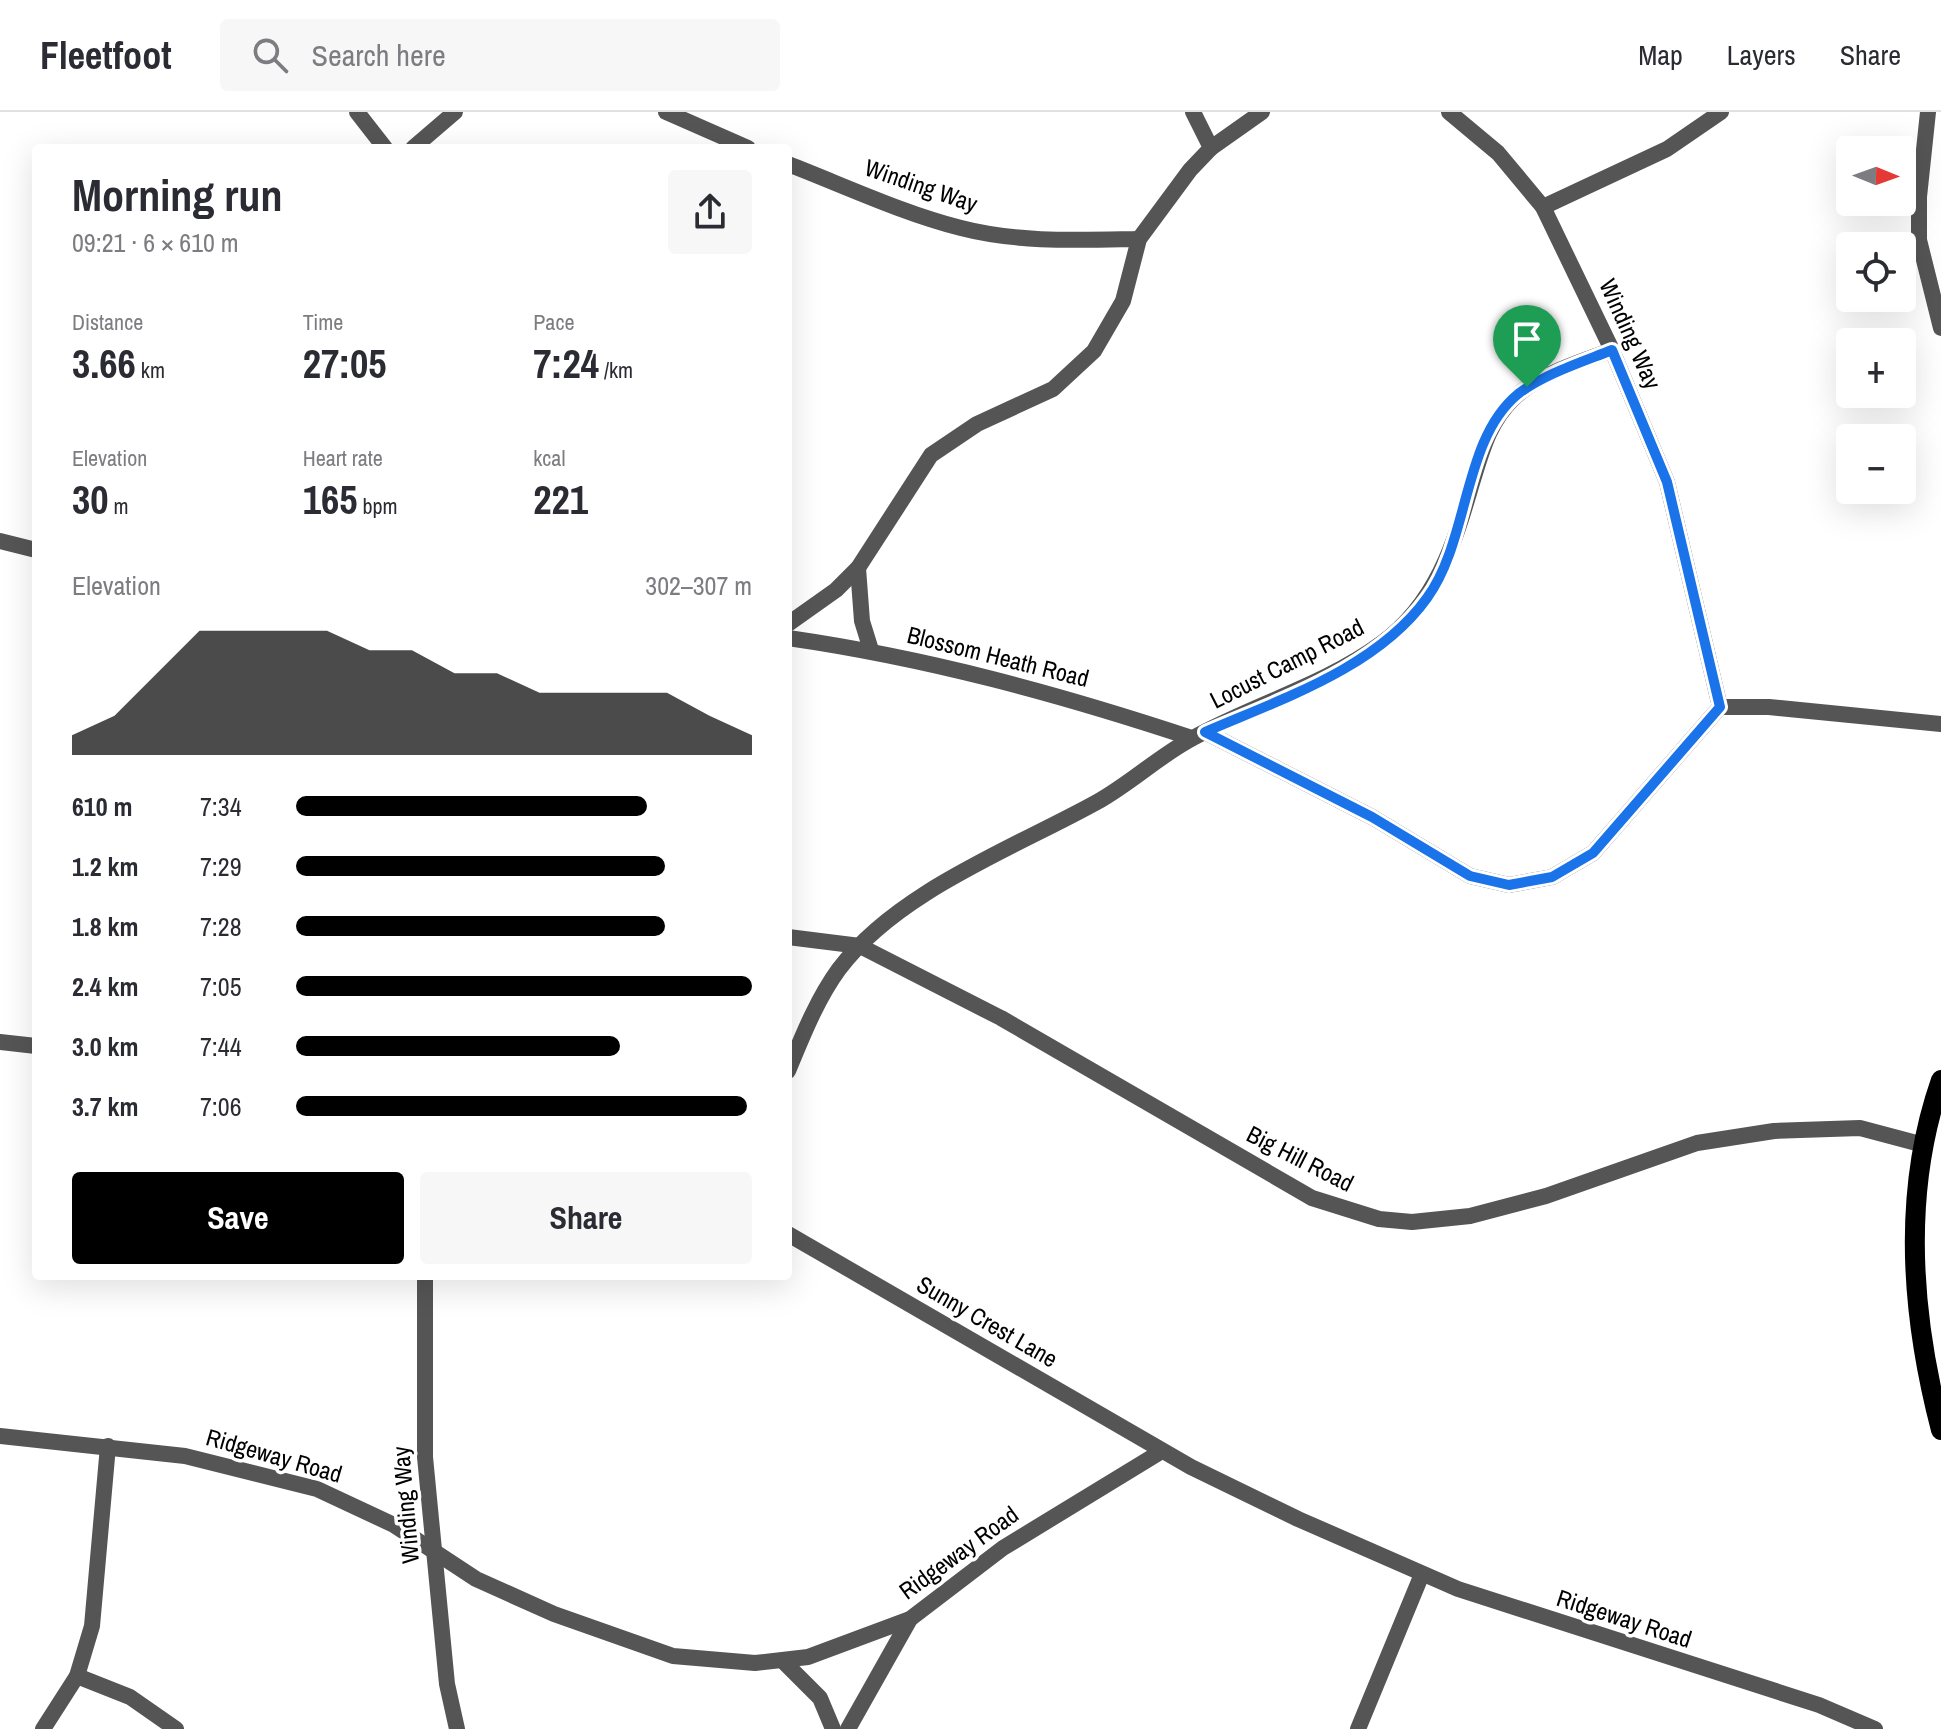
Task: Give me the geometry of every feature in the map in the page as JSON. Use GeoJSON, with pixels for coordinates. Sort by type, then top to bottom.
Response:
{"type":"FeatureCollection","features":[{"type":"Feature","properties":{"kind":"main road"},"geometry":{"type":"LineString","coordinates":[[1941,1080],[1924,1145],[1914,1232],[1916,1297],[1923,1351],[1941,1430]]}},
{"type":"Feature","properties":{"kind":"street"},"geometry":{"type":"LineString","coordinates":[[357,112],[382,144]]}},
{"type":"Feature","properties":{"kind":"street"},"geometry":{"type":"LineString","coordinates":[[418,144],[455,112]]}},
{"type":"Feature","properties":{"kind":"street"},"geometry":{"type":"LineString","coordinates":[[666,112],[739,144]]}},
{"type":"Feature","properties":{"kind":"street"},"geometry":{"type":"LineString","coordinates":[[1193,112],[1211,148]]}},
{"type":"Feature","properties":{"kind":"street"},"geometry":{"type":"LineString","coordinates":[[792,621],[836,590],[858,568],[931,455],[977,424],[1053,389],[1094,351],[1123,301],[1139,239],[1190,170],[1211,148],[1262,112]]}},
{"type":"Feature","properties":{"kind":"street","name":"Winding Way"},"geometry":{"type":"LineString","coordinates":[[1449,112],[1498,153],[1543,207],[1612,350],[1667,482],[1720,707]]}},
{"type":"Feature","properties":{"kind":"street"},"geometry":{"type":"LineString","coordinates":[[1543,207],[1667,149],[1721,112]]}},
{"type":"Feature","properties":{"kind":"street"},"geometry":{"type":"LineString","coordinates":[[1928,112],[1919,197],[1919,240],[1941,328]]}},
{"type":"Feature","properties":{"kind":"street","name":"Winding Way"},"geometry":{"type":"LineString","coordinates":[[792,166],[931,219],[977,231],[1067,240],[1139,239]]}},
{"type":"Feature","properties":{"kind":"street","name":"Locust Camp Road"},"geometry":{"type":"LineString","coordinates":[[792,1061],[803,1033],[837,971],[860,946],[925,895],[1101,800],[1199,735],[1353,663],[1411,618],[1427,597],[1449,557],[1486,436],[1498,415],[1527,387],[1612,350]]}},
{"type":"Feature","properties":{"kind":"street"},"geometry":{"type":"LineString","coordinates":[[0,541],[32,549]]}},
{"type":"Feature","properties":{"kind":"street"},"geometry":{"type":"LineString","coordinates":[[858,568],[862,621],[871,650]]}},
{"type":"Feature","properties":{"kind":"street","name":"Blossom Heath Road"},"geometry":{"type":"LineString","coordinates":[[792,639],[871,650],[1070,697],[1199,735],[1372,817],[1470,876],[1509,885],[1552,877],[1593,853],[1720,707]]}},
{"type":"Feature","properties":{"kind":"street"},"geometry":{"type":"LineString","coordinates":[[1720,707],[1769,707],[1941,724]]}},
{"type":"Feature","properties":{"kind":"street","name":"Big Hill Road"},"geometry":{"type":"LineString","coordinates":[[792,938],[860,946],[1001,1018],[1312,1198],[1379,1219],[1412,1222],[1470,1216],[1546,1196],[1697,1143],[1774,1131],[1860,1128],[1924,1145]]}},
{"type":"Feature","properties":{"kind":"street"},"geometry":{"type":"LineString","coordinates":[[0,1042],[32,1046]]}},
{"type":"Feature","properties":{"kind":"street","name":"Sunny Crest Lane"},"geometry":{"type":"LineString","coordinates":[[792,1236],[1162,1451]]}},
{"type":"Feature","properties":{"kind":"street","name":"Winding Way"},"geometry":{"type":"LineString","coordinates":[[425,1280],[423,1389],[433,1552],[447,1684],[457,1729]]}},
{"type":"Feature","properties":{"kind":"street","name":"Ridgeway Road"},"geometry":{"type":"LineString","coordinates":[[0,1436],[185,1456],[317,1489],[394,1525],[476,1579],[528,1602],[645,1649],[709,1662],[784,1662],[808,1657],[910,1619],[1003,1548],[1162,1451],[1298,1519],[1422,1574],[1541,1618],[1819,1705],[1875,1729]]}},
{"type":"Feature","properties":{"kind":"street"},"geometry":{"type":"LineString","coordinates":[[43,1729],[77,1676],[92,1626],[108,1446]]}},
{"type":"Feature","properties":{"kind":"street"},"geometry":{"type":"LineString","coordinates":[[1358,1729],[1422,1574]]}},
{"type":"Feature","properties":{"kind":"street"},"geometry":{"type":"LineString","coordinates":[[848,1729],[910,1619]]}},
{"type":"Feature","properties":{"kind":"street"},"geometry":{"type":"LineString","coordinates":[[784,1662],[820,1698],[833,1729]]}},
{"type":"Feature","properties":{"kind":"street"},"geometry":{"type":"LineString","coordinates":[[77,1676],[130,1697],[176,1729]]}},
{"type":"Feature","properties":{"kind":"route"},"geometry":{"type":"LineString","coordinates":[[1612,350],[1667,482],[1682,533],[1720,707],[1593,853],[1552,877],[1509,885],[1489,883],[1470,876],[1372,817],[1205,732],[1353,663],[1411,618],[1427,597],[1449,557],[1486,436],[1498,415],[1527,387],[1612,350]]}}]}
